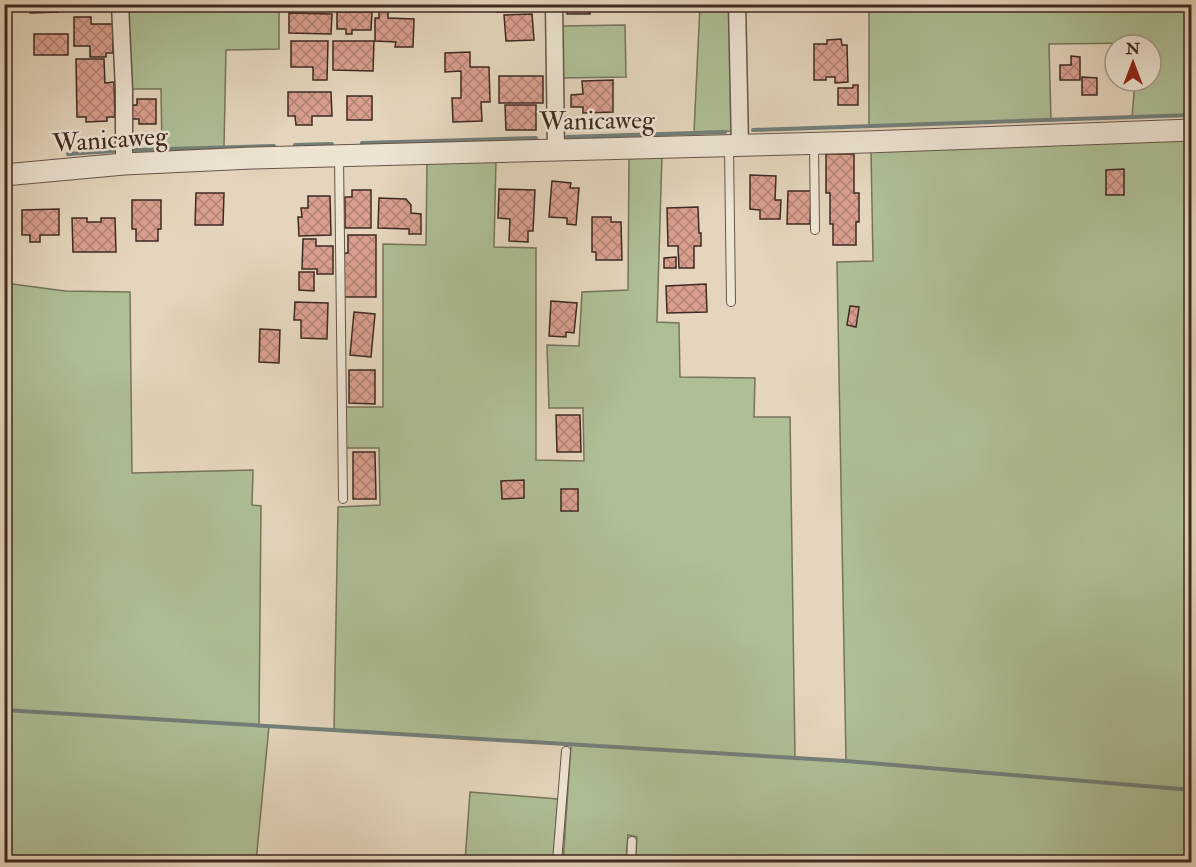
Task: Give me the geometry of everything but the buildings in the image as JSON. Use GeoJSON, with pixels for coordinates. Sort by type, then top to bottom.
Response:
{"type":"FeatureCollection","features":[{"type":"Feature","properties":{"kind":"street"},"geometry":{"type":"LineString","coordinates":[[120,4],[124,90],[124,164]]}},
{"type":"Feature","properties":{"kind":"street"},"geometry":{"type":"LineString","coordinates":[[554,4],[556,150]]}},
{"type":"Feature","properties":{"kind":"street"},"geometry":{"type":"LineString","coordinates":[[735,145],[737,4]]}},
{"type":"Feature","properties":{"kind":"street","name":"Wanicaweg"},"geometry":{"type":"LineString","coordinates":[[4,175],[124,164],[339,155],[814,143],[1191,130]]}},
{"type":"Feature","properties":{"kind":"lane"},"geometry":{"type":"LineString","coordinates":[[814,143],[815,230]]}},
{"type":"Feature","properties":{"kind":"lane"},"geometry":{"type":"LineString","coordinates":[[731,303],[735,145]]}},
{"type":"Feature","properties":{"kind":"lane"},"geometry":{"type":"LineString","coordinates":[[339,155],[343,499]]}},
{"type":"Feature","properties":{"kind":"lane"},"geometry":{"type":"LineString","coordinates":[[557,862],[566,751]]}},
{"type":"Feature","properties":{"kind":"lane"},"geometry":{"type":"LineString","coordinates":[[631,862],[632,841]]}},
{"type":"Feature","properties":{"kind":"green space"},"geometry":{"type":"Polygon","coordinates":[[[129,5],[279,5],[279,49],[226,50],[224,147],[162,149],[161,89],[129,89],[129,5]]]}},
{"type":"Feature","properties":{"kind":"green space"},"geometry":{"type":"Polygon","coordinates":[[[700,5],[732,5],[733,131],[694,132],[700,5]]]}},
{"type":"Feature","properties":{"kind":"green space"},"geometry":{"type":"Polygon","coordinates":[[[869,5],[1191,5],[1191,115],[1132,117],[1134,93],[1163,93],[1163,33],[1103,33],[1103,43],[1049,44],[1051,120],[869,126],[869,5]]]}},
{"type":"Feature","properties":{"kind":"green space"},"geometry":{"type":"Polygon","coordinates":[[[625,25],[626,77],[561,78],[559,26],[625,25]]]}},
{"type":"Feature","properties":{"kind":"green space"},"geometry":{"type":"Polygon","coordinates":[[[1191,139],[1192,790],[1189,790],[1184,862],[635,862],[637,837],[628,835],[626,862],[563,862],[571,745],[334,730],[338,507],[380,505],[379,448],[346,448],[345,407],[383,407],[383,244],[426,245],[427,163],[496,160],[494,247],[536,248],[536,460],[584,461],[583,408],[549,408],[547,345],[579,346],[582,292],[628,290],[629,155],[662,155],[657,322],[679,323],[680,377],[755,378],[754,417],[790,417],[795,757],[846,761],[837,262],[873,261],[871,150],[1191,139]]]}},
{"type":"Feature","properties":{"kind":"green space"},"geometry":{"type":"Polygon","coordinates":[[[5,283],[65,291],[130,292],[132,473],[253,470],[252,505],[261,506],[259,725],[269,726],[256,862],[5,862],[5,283]]]}},
{"type":"Feature","properties":{"kind":"green space"},"geometry":{"type":"Polygon","coordinates":[[[470,792],[558,799],[553,862],[465,862],[470,792]]]}},
{"type":"Feature","properties":{"kind":"waterway"},"geometry":{"type":"LineString","coordinates":[[753,130],[1192,115]]}},
{"type":"Feature","properties":{"kind":"waterway"},"geometry":{"type":"LineString","coordinates":[[567,137],[725,132]]}},
{"type":"Feature","properties":{"kind":"waterway"},"geometry":{"type":"LineString","coordinates":[[362,143],[536,138]]}},
{"type":"Feature","properties":{"kind":"waterway"},"geometry":{"type":"LineString","coordinates":[[295,145],[332,144]]}},
{"type":"Feature","properties":{"kind":"waterway"},"geometry":{"type":"LineString","coordinates":[[135,150],[274,146]]}},
{"type":"Feature","properties":{"kind":"waterway"},"geometry":{"type":"LineString","coordinates":[[68,154],[113,151]]}},
{"type":"Feature","properties":{"kind":"waterway"},"geometry":{"type":"LineString","coordinates":[[4,710],[846,761],[1192,790]]}}]}
